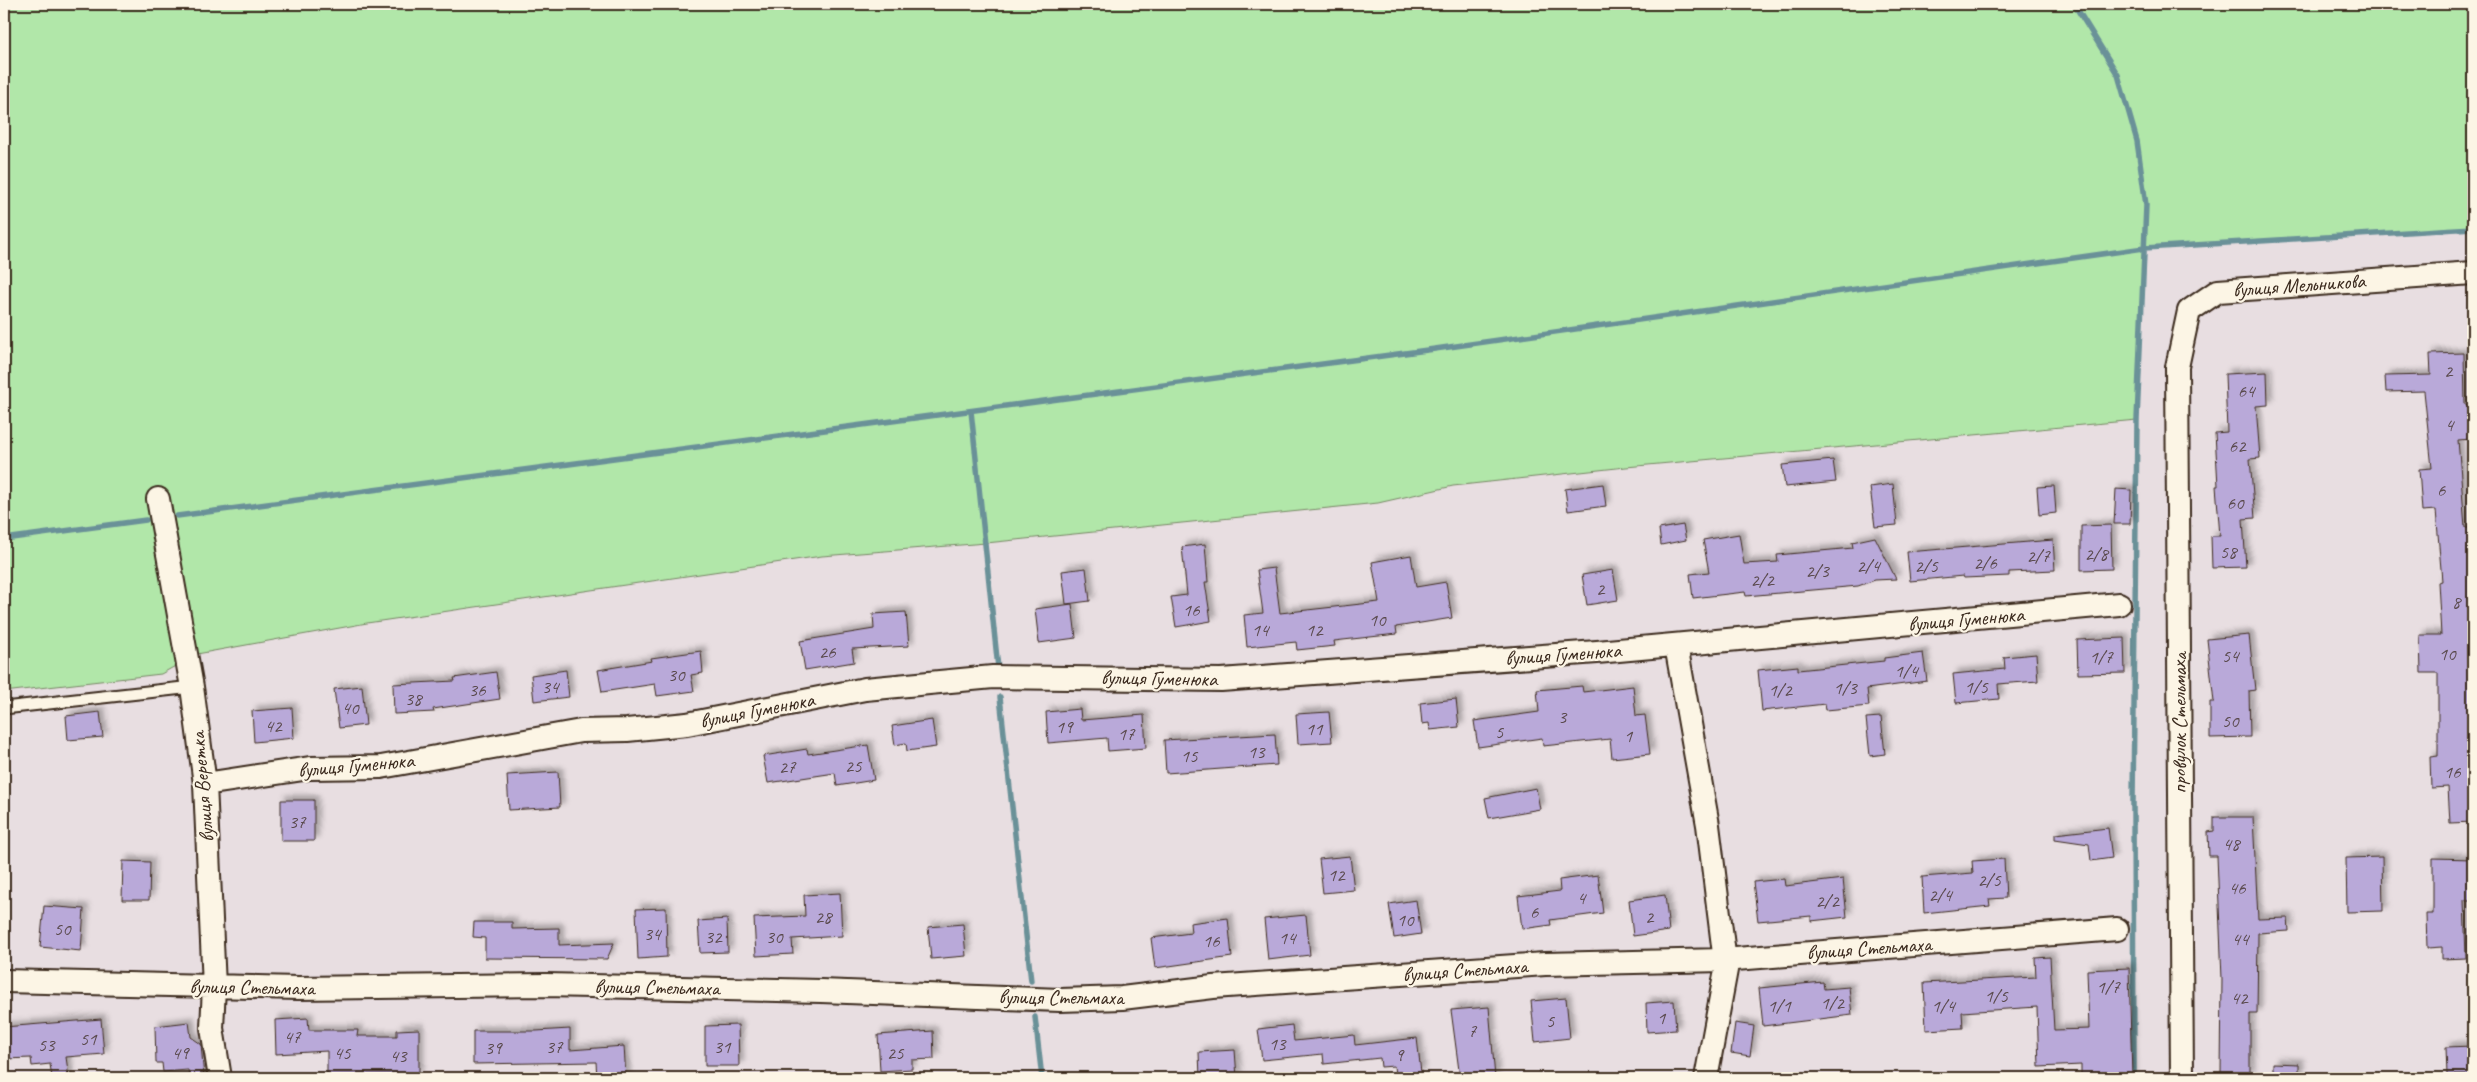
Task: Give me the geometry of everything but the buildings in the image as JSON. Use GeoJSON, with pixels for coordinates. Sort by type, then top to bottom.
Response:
{"type":"FeatureCollection","features":[{"type":"Feature","properties":{"kind":"street","name":"вулиця Мельникова"},"geometry":{"type":"LineString","coordinates":[[2177,367],[2189,311],[2218,291],[2473,273]]}},
{"type":"Feature","properties":{"kind":"street","name":"провулок Стельмаха"},"geometry":{"type":"LineString","coordinates":[[2177,367],[2182,1078]]}},
{"type":"Feature","properties":{"kind":"street","name":"вулиця Веретка"},"geometry":{"type":"LineString","coordinates":[[158,499],[192,687],[205,784],[214,987],[212,1028],[220,1078]]}},
{"type":"Feature","properties":{"kind":"street","name":"вулиця Гуменюка"},"geometry":{"type":"LineString","coordinates":[[205,784],[310,768],[382,767],[581,731],[627,730],[687,724],[865,689],[993,676],[1222,680],[1676,645],[2119,604]]}},
{"type":"Feature","properties":{"kind":"street"},"geometry":{"type":"LineString","coordinates":[[1676,645],[1708,825],[1723,960],[1726,970],[1706,1078]]}},
{"type":"Feature","properties":{"kind":"street","name":"вулиця Стельмаха"},"geometry":{"type":"LineString","coordinates":[[4,982],[214,987],[546,985],[821,991],[1060,1000],[1122,998],[1213,988],[1545,964],[1723,960],[2117,929]]}},
{"type":"Feature","properties":{"kind":"lane"},"geometry":{"type":"LineString","coordinates":[[4,708],[192,687]]}},
{"type":"Feature","properties":{"kind":"green space"},"geometry":{"type":"Polygon","coordinates":[[[4,4],[2473,4],[2473,228],[2144,248],[2137,420],[1626,467],[1453,486],[1378,503],[986,543],[822,556],[367,623],[197,654],[161,674],[4,692],[4,4]]]}},
{"type":"Feature","properties":{"kind":"waterway"},"geometry":{"type":"LineString","coordinates":[[2074,4],[2118,75],[2137,141],[2146,205],[2137,420],[2133,803],[2134,1078]]}},
{"type":"Feature","properties":{"kind":"waterway"},"geometry":{"type":"LineString","coordinates":[[177,516],[1435,349],[2144,248],[2473,228]]}},
{"type":"Feature","properties":{"kind":"waterway"},"geometry":{"type":"LineString","coordinates":[[971,411],[998,668]]}},
{"type":"Feature","properties":{"kind":"waterway"},"geometry":{"type":"LineString","coordinates":[[4,539],[146,520]]}},
{"type":"Feature","properties":{"kind":"waterway"},"geometry":{"type":"LineString","coordinates":[[1000,697],[1031,981]]}},
{"type":"Feature","properties":{"kind":"waterway"},"geometry":{"type":"LineString","coordinates":[[1035,1017],[1042,1078]]}}]}
